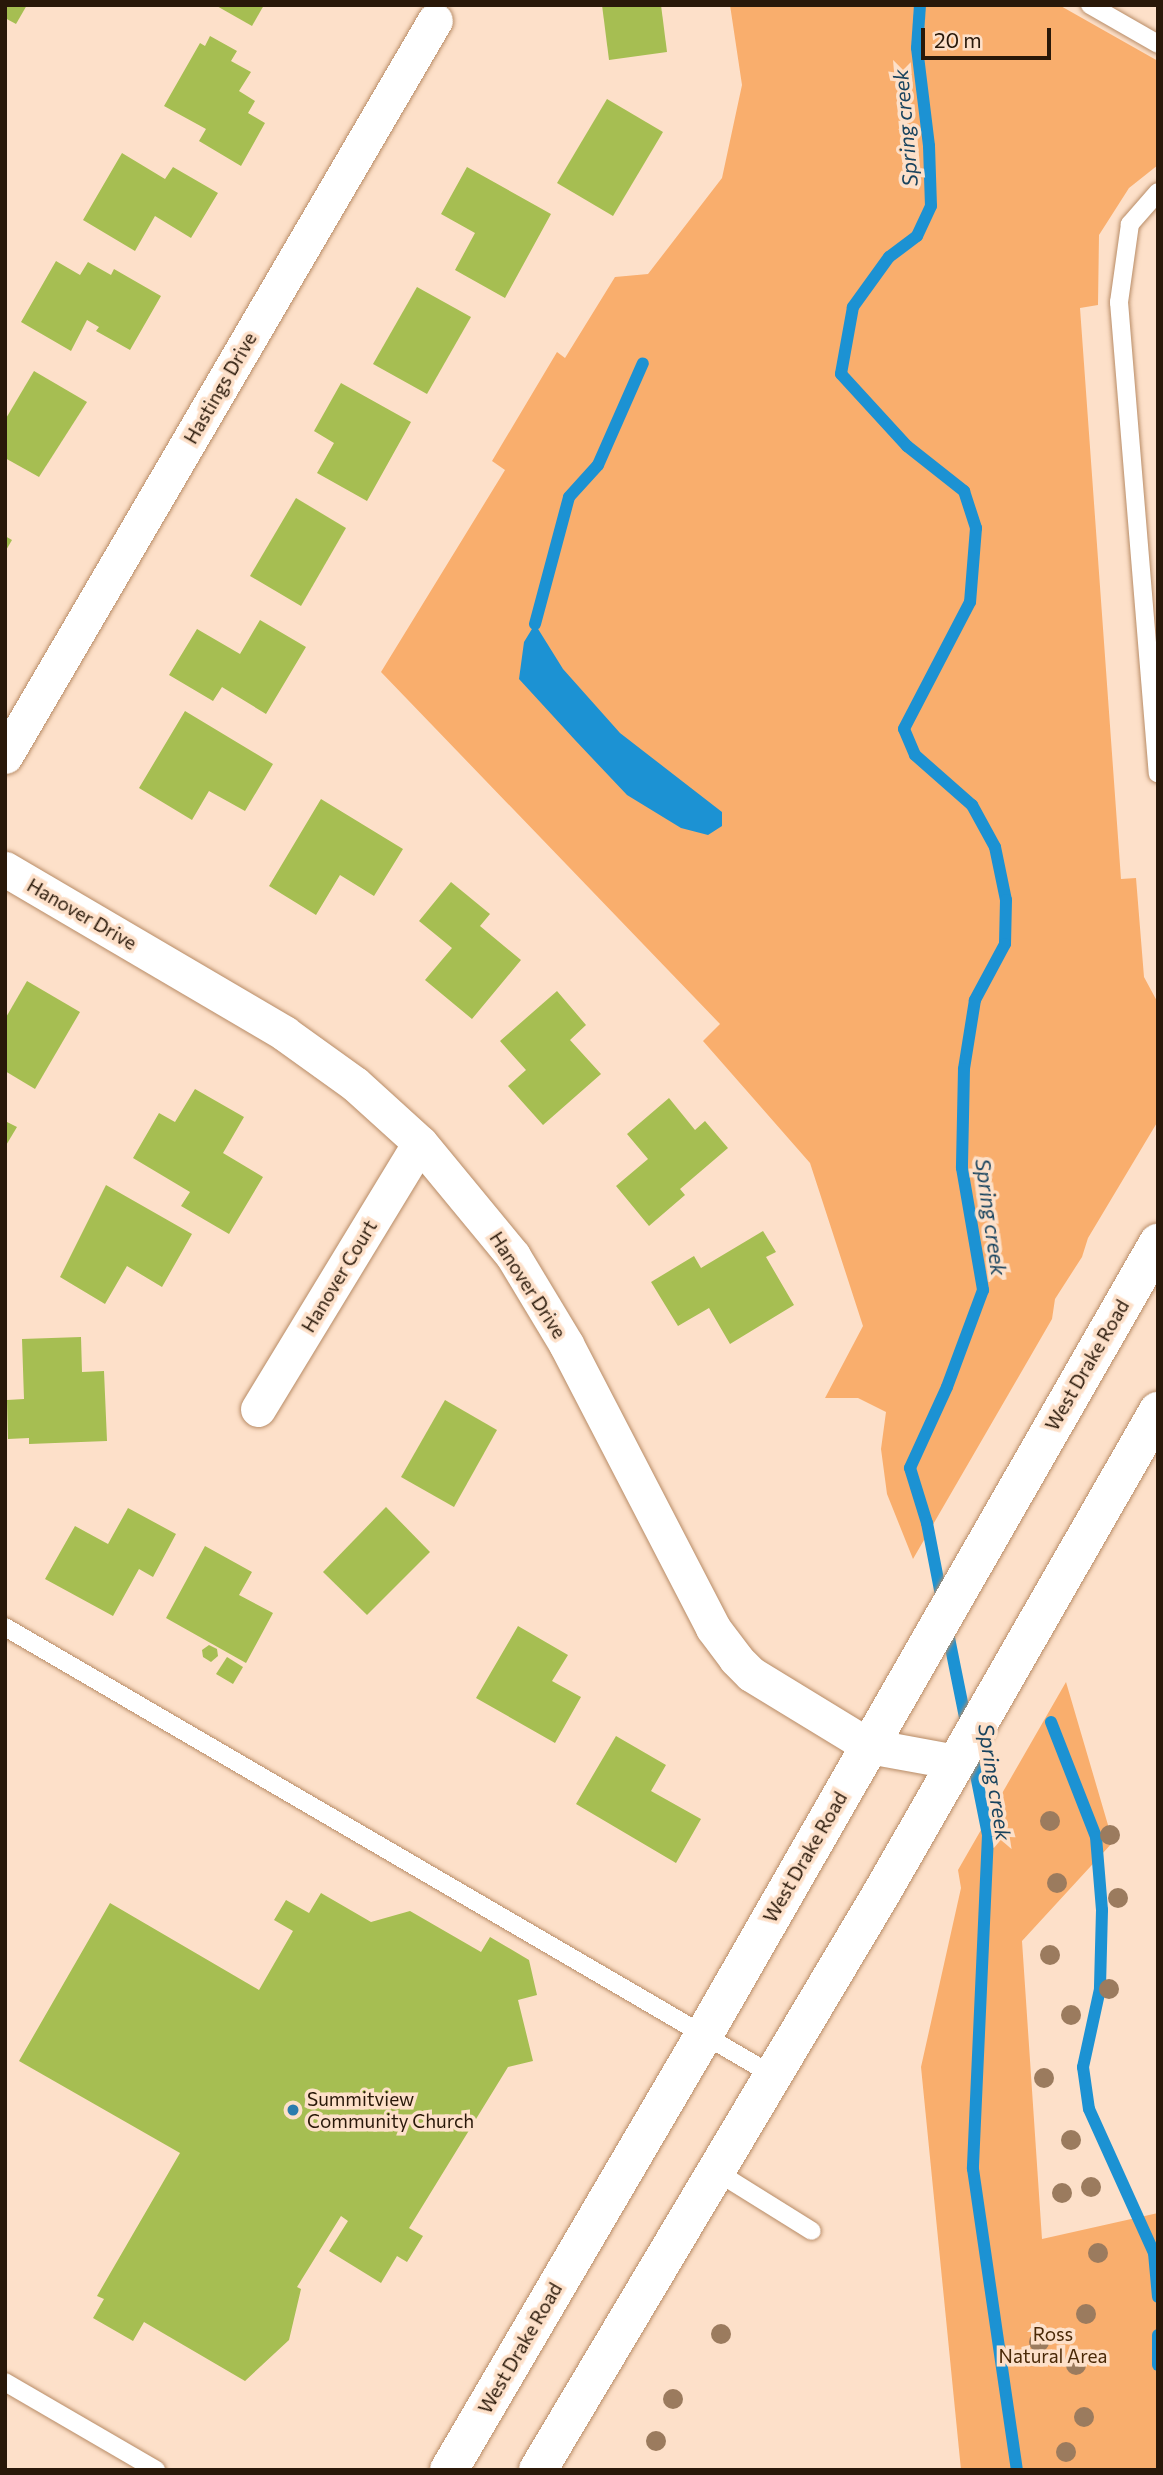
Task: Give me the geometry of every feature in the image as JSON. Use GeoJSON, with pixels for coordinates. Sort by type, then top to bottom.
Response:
{"type":"FeatureCollection","features":[{"type":"Feature","properties":{"kind":"main road","name":"West Drake Road"},"geometry":{"type":"LineString","coordinates":[[449,2470],[705,2033],[883,1749],[897,1696],[1020,1479],[1156,1249]]}},
{"type":"Feature","properties":{"kind":"main road"},"geometry":{"type":"LineString","coordinates":[[538,2470],[714,2169],[881,1894],[1158,1410]]}},
{"type":"Feature","properties":{"kind":"street","name":"Hastings Drive"},"geometry":{"type":"LineString","coordinates":[[5,756],[435,20]]}},
{"type":"Feature","properties":{"kind":"street","name":"Hanover Drive"},"geometry":{"type":"LineString","coordinates":[[5,869],[284,1033],[355,1084],[420,1143],[513,1256],[566,1344],[713,1628],[736,1660],[751,1674],[883,1749],[956,1762]]}},
{"type":"Feature","properties":{"kind":"street","name":"Hanover Court"},"geometry":{"type":"LineString","coordinates":[[258,1409],[420,1143]]}},
{"type":"Feature","properties":{"kind":"lane"},"geometry":{"type":"LineString","coordinates":[[1090,5],[1158,44]]}},
{"type":"Feature","properties":{"kind":"lane"},"geometry":{"type":"LineString","coordinates":[[1158,192],[1130,224],[1119,302],[1150,572],[1158,773]]}},
{"type":"Feature","properties":{"kind":"lane"},"geometry":{"type":"LineString","coordinates":[[5,1628],[705,2033],[771,2074]]}},
{"type":"Feature","properties":{"kind":"lane"},"geometry":{"type":"LineString","coordinates":[[714,2169],[813,2231]]}},
{"type":"Feature","properties":{"kind":"lane"},"geometry":{"type":"LineString","coordinates":[[5,2382],[156,2470]]}},
{"type":"Feature","properties":{"kind":"green space"},"geometry":{"type":"Polygon","coordinates":[[[730,5],[1059,5],[1158,61],[1158,165],[1129,188],[1099,235],[1098,305],[1080,308],[1121,879],[1136,878],[1144,977],[1158,1003],[1158,1121],[1088,1238],[1082,1257],[1055,1299],[1052,1319],[913,1559],[887,1494],[881,1449],[886,1412],[858,1398],[825,1398],[863,1326],[810,1163],[703,1041],[720,1024],[381,672],[505,470],[492,461],[557,352],[565,358],[615,277],[648,274],[722,178],[742,85],[730,5]]]}},
{"type":"Feature","properties":{"kind":"green space","name":"Ross Natural Area"},"geometry":{"type":"Polygon","coordinates":[[[1066,1682],[1113,1842],[1022,1941],[1042,2239],[1158,2213],[1158,2470],[961,2470],[921,2067],[961,1888],[958,1870],[1066,1682]]]}},
{"type":"Feature","properties":{"kind":"water"},"geometry":{"type":"Polygon","coordinates":[[[535,624],[563,669],[620,733],[722,812],[722,826],[708,835],[681,828],[627,795],[575,740],[519,679],[524,642],[535,624]]]}},
{"type":"Feature","properties":{"kind":"building"},"geometry":{"type":"Polygon","coordinates":[[[5,5],[27,5],[16,24],[5,18],[5,5]]]}},
{"type":"Feature","properties":{"kind":"building"},"geometry":{"type":"Polygon","coordinates":[[[215,5],[264,5],[252,26],[215,5]]]}},
{"type":"Feature","properties":{"kind":"building"},"geometry":{"type":"Polygon","coordinates":[[[602,5],[661,5],[667,52],[609,60],[602,5]]]}},
{"type":"Feature","properties":{"kind":"building"},"geometry":{"type":"Polygon","coordinates":[[[210,36],[237,51],[231,61],[251,72],[239,91],[255,101],[248,113],[265,123],[241,166],[199,141],[206,129],[164,106],[200,43],[205,46],[210,36]]]}},
{"type":"Feature","properties":{"kind":"building"},"geometry":{"type":"Polygon","coordinates":[[[607,99],[663,132],[613,216],[557,183],[607,99]]]}},
{"type":"Feature","properties":{"kind":"building"},"geometry":{"type":"Polygon","coordinates":[[[122,153],[165,179],[173,167],[218,193],[191,238],[155,216],[135,251],[83,220],[122,153]]]}},
{"type":"Feature","properties":{"kind":"building"},"geometry":{"type":"Polygon","coordinates":[[[467,167],[551,214],[505,298],[455,270],[475,233],[441,214],[467,167]]]}},
{"type":"Feature","properties":{"kind":"building"},"geometry":{"type":"Polygon","coordinates":[[[56,261],[80,275],[88,262],[111,275],[114,269],[161,296],[130,350],[96,331],[99,327],[87,320],[71,351],[21,322],[56,261]]]}},
{"type":"Feature","properties":{"kind":"building"},"geometry":{"type":"Polygon","coordinates":[[[417,287],[471,317],[427,394],[373,364],[417,287]]]}},
{"type":"Feature","properties":{"kind":"building"},"geometry":{"type":"Polygon","coordinates":[[[34,371],[87,402],[39,477],[5,458],[5,420],[34,371]]]}},
{"type":"Feature","properties":{"kind":"building"},"geometry":{"type":"Polygon","coordinates":[[[341,383],[411,422],[367,501],[317,473],[334,443],[314,431],[341,383]]]}},
{"type":"Feature","properties":{"kind":"building"},"geometry":{"type":"Polygon","coordinates":[[[296,498],[346,528],[301,606],[250,576],[296,498]]]}},
{"type":"Feature","properties":{"kind":"building"},"geometry":{"type":"Polygon","coordinates":[[[5,536],[12,540],[5,552],[5,536]]]}},
{"type":"Feature","properties":{"kind":"building"},"geometry":{"type":"Polygon","coordinates":[[[260,620],[306,647],[266,714],[222,687],[213,701],[169,675],[197,629],[240,654],[260,620]]]}},
{"type":"Feature","properties":{"kind":"building"},"geometry":{"type":"Polygon","coordinates":[[[185,711],[273,764],[245,811],[209,791],[192,820],[139,788],[185,711]]]}},
{"type":"Feature","properties":{"kind":"building"},"geometry":{"type":"Polygon","coordinates":[[[321,799],[403,849],[374,896],[340,875],[316,915],[269,886],[321,799]]]}},
{"type":"Feature","properties":{"kind":"building"},"geometry":{"type":"Polygon","coordinates":[[[451,882],[490,914],[480,926],[521,960],[472,1019],[425,980],[452,948],[419,921],[451,882]]]}},
{"type":"Feature","properties":{"kind":"building"},"geometry":{"type":"Polygon","coordinates":[[[27,981],[80,1012],[35,1089],[5,1071],[5,1019],[27,981]]]}},
{"type":"Feature","properties":{"kind":"building"},"geometry":{"type":"Polygon","coordinates":[[[557,991],[586,1025],[570,1040],[601,1074],[543,1125],[508,1086],[526,1070],[500,1041],[557,991]]]}},
{"type":"Feature","properties":{"kind":"building"},"geometry":{"type":"Polygon","coordinates":[[[195,1089],[244,1117],[223,1153],[263,1177],[229,1234],[181,1206],[190,1192],[133,1158],[159,1113],[175,1122],[195,1089]]]}},
{"type":"Feature","properties":{"kind":"building"},"geometry":{"type":"Polygon","coordinates":[[[669,1098],[695,1130],[705,1121],[728,1148],[680,1189],[685,1195],[649,1226],[616,1186],[648,1159],[627,1134],[669,1098]]]}},
{"type":"Feature","properties":{"kind":"building"},"geometry":{"type":"Polygon","coordinates":[[[5,1121],[17,1127],[5,1147],[5,1121]]]}},
{"type":"Feature","properties":{"kind":"building"},"geometry":{"type":"Polygon","coordinates":[[[106,1185],[192,1234],[162,1287],[127,1266],[105,1304],[60,1277],[106,1185]]]}},
{"type":"Feature","properties":{"kind":"building"},"geometry":{"type":"Polygon","coordinates":[[[763,1231],[776,1252],[766,1257],[794,1305],[730,1344],[709,1308],[678,1326],[651,1282],[694,1256],[701,1268],[763,1231]]]}},
{"type":"Feature","properties":{"kind":"building"},"geometry":{"type":"Polygon","coordinates":[[[81,1337],[82,1372],[104,1371],[107,1441],[29,1444],[29,1438],[8,1439],[7,1400],[24,1399],[22,1339],[81,1337]]]}},
{"type":"Feature","properties":{"kind":"building"},"geometry":{"type":"Polygon","coordinates":[[[445,1400],[497,1430],[454,1507],[401,1477],[445,1400]]]}},
{"type":"Feature","properties":{"kind":"building"},"geometry":{"type":"Polygon","coordinates":[[[386,1507],[430,1552],[367,1615],[323,1572],[386,1507]]]}},
{"type":"Feature","properties":{"kind":"building"},"geometry":{"type":"Polygon","coordinates":[[[128,1508],[176,1534],[153,1577],[139,1569],[113,1616],[45,1579],[75,1526],[108,1544],[128,1508]]]}},
{"type":"Feature","properties":{"kind":"building"},"geometry":{"type":"Polygon","coordinates":[[[205,1546],[252,1572],[239,1595],[273,1613],[246,1663],[166,1618],[205,1546]]]}},
{"type":"Feature","properties":{"kind":"building"},"geometry":{"type":"Polygon","coordinates":[[[518,1626],[568,1655],[552,1681],[581,1697],[555,1743],[476,1698],[518,1626]]]}},
{"type":"Feature","properties":{"kind":"building"},"geometry":{"type":"Polygon","coordinates":[[[209,1645],[217,1649],[218,1656],[211,1662],[203,1657],[202,1650],[209,1645]]]}},
{"type":"Feature","properties":{"kind":"building"},"geometry":{"type":"Polygon","coordinates":[[[227,1657],[243,1667],[233,1684],[216,1674],[227,1657]]]}},
{"type":"Feature","properties":{"kind":"building"},"geometry":{"type":"Polygon","coordinates":[[[616,1736],[666,1765],[651,1791],[701,1819],[676,1863],[576,1804],[616,1736]]]}},
{"type":"Feature","properties":{"kind":"building","name":"Summitview Community Church"},"geometry":{"type":"Polygon","coordinates":[[[321,1893],[371,1922],[410,1911],[481,1952],[490,1937],[529,1960],[537,1995],[518,2000],[533,2061],[508,2067],[409,2228],[423,2236],[407,2262],[397,2256],[381,2283],[329,2251],[348,2221],[341,2216],[297,2287],[301,2289],[289,2340],[245,2381],[144,2322],[133,2341],[93,2318],[104,2299],[97,2296],[180,2153],[19,2061],[110,1903],[259,1990],[293,1931],[274,1920],[286,1900],[309,1913],[321,1893]]]}},
{"type":"Feature","properties":{"kind":"waterway","name":"Spring creek"},"geometry":{"type":"LineString","coordinates":[[920,5],[917,48],[929,146],[931,206],[917,236],[889,257],[853,307],[841,374],[907,446],[964,491],[976,528],[970,602],[904,729],[915,755],[972,805],[995,847],[1006,900],[1005,944],[975,1000],[964,1069],[962,1168],[983,1290],[947,1387],[910,1468],[927,1523],[942,1600]]}},
{"type":"Feature","properties":{"kind":"waterway"},"geometry":{"type":"LineString","coordinates":[[535,624],[569,497],[598,465],[643,363]]}},
{"type":"Feature","properties":{"kind":"waterway","name":"Spring creek"},"geometry":{"type":"LineString","coordinates":[[947,1628],[967,1727]]}},
{"type":"Feature","properties":{"kind":"waterway"},"geometry":{"type":"LineString","coordinates":[[1051,1722],[1096,1837],[1102,1910],[1100,1989],[1083,2067],[1089,2109],[1154,2253],[1158,2297]]}},
{"type":"Feature","properties":{"kind":"waterway","name":"Spring creek"},"geometry":{"type":"LineString","coordinates":[[972,1755],[988,1835],[973,2169],[1017,2470]]}},
{"type":"Feature","properties":{"kind":"waterway"},"geometry":{"type":"LineString","coordinates":[[1158,2335],[1158,2365]]}},
{"type":"Feature","properties":{"kind":"place","name":"Summitview Community Church"},"geometry":{"type":"Point","coordinates":[293,2110]}}]}
